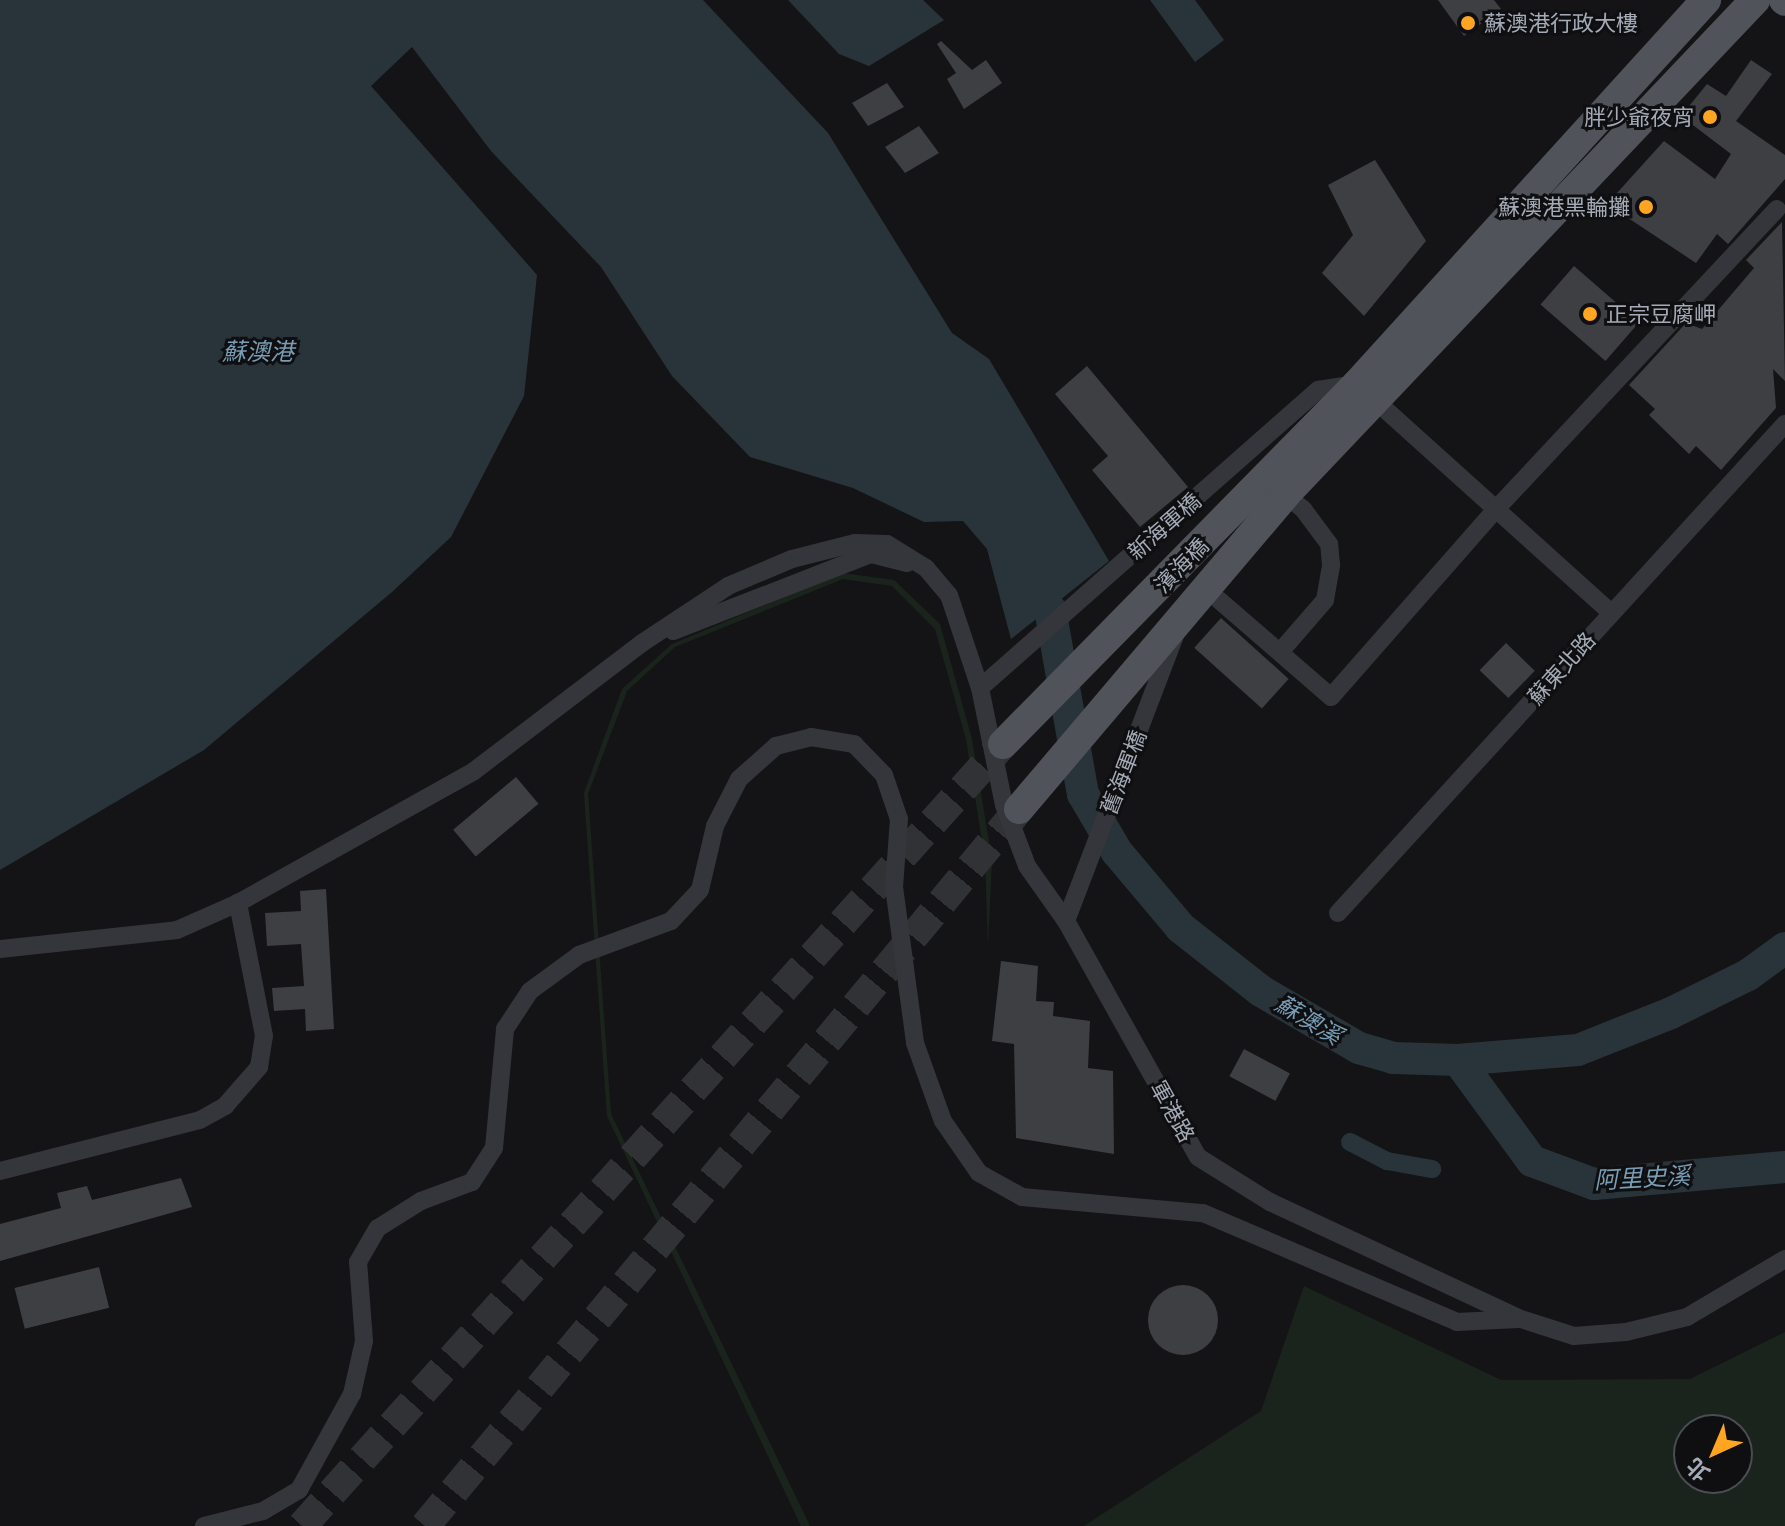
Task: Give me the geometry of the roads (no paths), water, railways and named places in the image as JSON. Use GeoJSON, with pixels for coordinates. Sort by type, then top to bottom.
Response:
{"type":"FeatureCollection","features":[{"type":"Feature","properties":{"kind":"main road"},"geometry":{"type":"LineString","coordinates":[[1019,809],[1179,624],[1366,393],[1706,0]]}},
{"type":"Feature","properties":{"kind":"main road"},"geometry":{"type":"LineString","coordinates":[[1366,393],[1755,0]]}},
{"type":"Feature","properties":{"kind":"main road","name":"濱海橋"},"geometry":{"type":"LineString","coordinates":[[1003,744],[1366,393]]}},
{"type":"Feature","properties":{"kind":"street"},"geometry":{"type":"LineString","coordinates":[[1219,600],[1331,697],[1498,507],[1777,209]]}},
{"type":"Feature","properties":{"kind":"street","name":"新海軍橋"},"geometry":{"type":"LineString","coordinates":[[980,688],[1318,390],[1366,393]]}},
{"type":"Feature","properties":{"kind":"street"},"geometry":{"type":"LineString","coordinates":[[1366,393],[1498,507],[1611,613]]}},
{"type":"Feature","properties":{"kind":"street","name":"蘇東北路"},"geometry":{"type":"LineString","coordinates":[[1338,913],[1785,424]]}},
{"type":"Feature","properties":{"kind":"street"},"geometry":{"type":"LineString","coordinates":[[1280,652],[1325,600],[1331,565],[1329,544],[1303,509],[1285,495]]}},
{"type":"Feature","properties":{"kind":"street","name":"軍港路"},"geometry":{"type":"LineString","coordinates":[[238,903],[474,771],[642,643],[871,554],[926,568],[949,595],[980,688],[1004,805],[1027,866],[1066,921],[1198,1157],[1270,1202],[1521,1319],[1574,1336],[1626,1332],[1687,1317],[1785,1259]]}},
{"type":"Feature","properties":{"kind":"street","name":"舊海軍橋"},"geometry":{"type":"LineString","coordinates":[[1066,921],[1179,624]]}},
{"type":"Feature","properties":{"kind":"street"},"geometry":{"type":"LineString","coordinates":[[204,1526],[263,1511],[299,1490],[352,1394],[364,1341],[358,1262],[378,1228],[421,1201],[472,1182],[494,1148],[505,1029],[530,991],[579,955],[671,921],[700,890],[715,826],[739,779],[776,746],[811,737],[854,744],[884,775],[899,819],[894,887],[915,1043],[943,1121],[979,1173],[1022,1197],[1203,1213],[1457,1322],[1521,1319]]}},
{"type":"Feature","properties":{"kind":"street"},"geometry":{"type":"LineString","coordinates":[[0,949],[177,930],[238,903],[264,1036],[259,1067],[225,1106],[200,1120],[0,1171]]}},
{"type":"Feature","properties":{"kind":"water","name":"蘇澳港"},"geometry":{"type":"Polygon","coordinates":[[[0,0],[703,0],[828,133],[952,333],[989,359],[1109,561],[1011,639],[987,549],[963,521],[924,522],[853,488],[750,457],[672,376],[601,267],[491,151],[412,47],[371,86],[537,275],[524,396],[451,537],[392,592],[204,750],[0,870],[0,0]]]}},
{"type":"Feature","properties":{"kind":"water"},"geometry":{"type":"Polygon","coordinates":[[[788,0],[923,0],[944,20],[869,66],[839,54],[788,0]]]}},
{"type":"Feature","properties":{"kind":"water"},"geometry":{"type":"Polygon","coordinates":[[[1150,0],[1195,0],[1224,40],[1195,62],[1150,0]]]}},
{"type":"Feature","properties":{"kind":"waterway","name":"蘇澳溪"},"geometry":{"type":"LineString","coordinates":[[1050,609],[1083,794],[1117,852],[1181,928],[1261,991],[1359,1048],[1393,1058],[1458,1060],[1578,1050],[1671,1013],[1748,975],[1785,948]]}},
{"type":"Feature","properties":{"kind":"waterway","name":"阿里史溪"},"geometry":{"type":"LineString","coordinates":[[1458,1060],[1532,1161],[1594,1184],[1785,1167]]}},
{"type":"Feature","properties":{"kind":"waterway"},"geometry":{"type":"LineString","coordinates":[[1350,1142],[1387,1161],[1432,1169]]}},
{"type":"Feature","properties":{"kind":"tunnel"},"geometry":{"type":"LineString","coordinates":[[302,1526],[1003,744]]}},
{"type":"Feature","properties":{"kind":"tunnel"},"geometry":{"type":"LineString","coordinates":[[425,1526],[1019,809]]}},
{"type":"Feature","properties":{"kind":"place","name":"蘇澳港行政大樓"},"geometry":{"type":"Point","coordinates":[1468,23]}},
{"type":"Feature","properties":{"kind":"place","name":"胖少爺夜宵"},"geometry":{"type":"Point","coordinates":[1710,117]}},
{"type":"Feature","properties":{"kind":"place","name":"蘇澳港黑輪攤"},"geometry":{"type":"Point","coordinates":[1646,207]}},
{"type":"Feature","properties":{"kind":"place","name":"正宗豆腐岬"},"geometry":{"type":"Point","coordinates":[1590,314]}}]}
